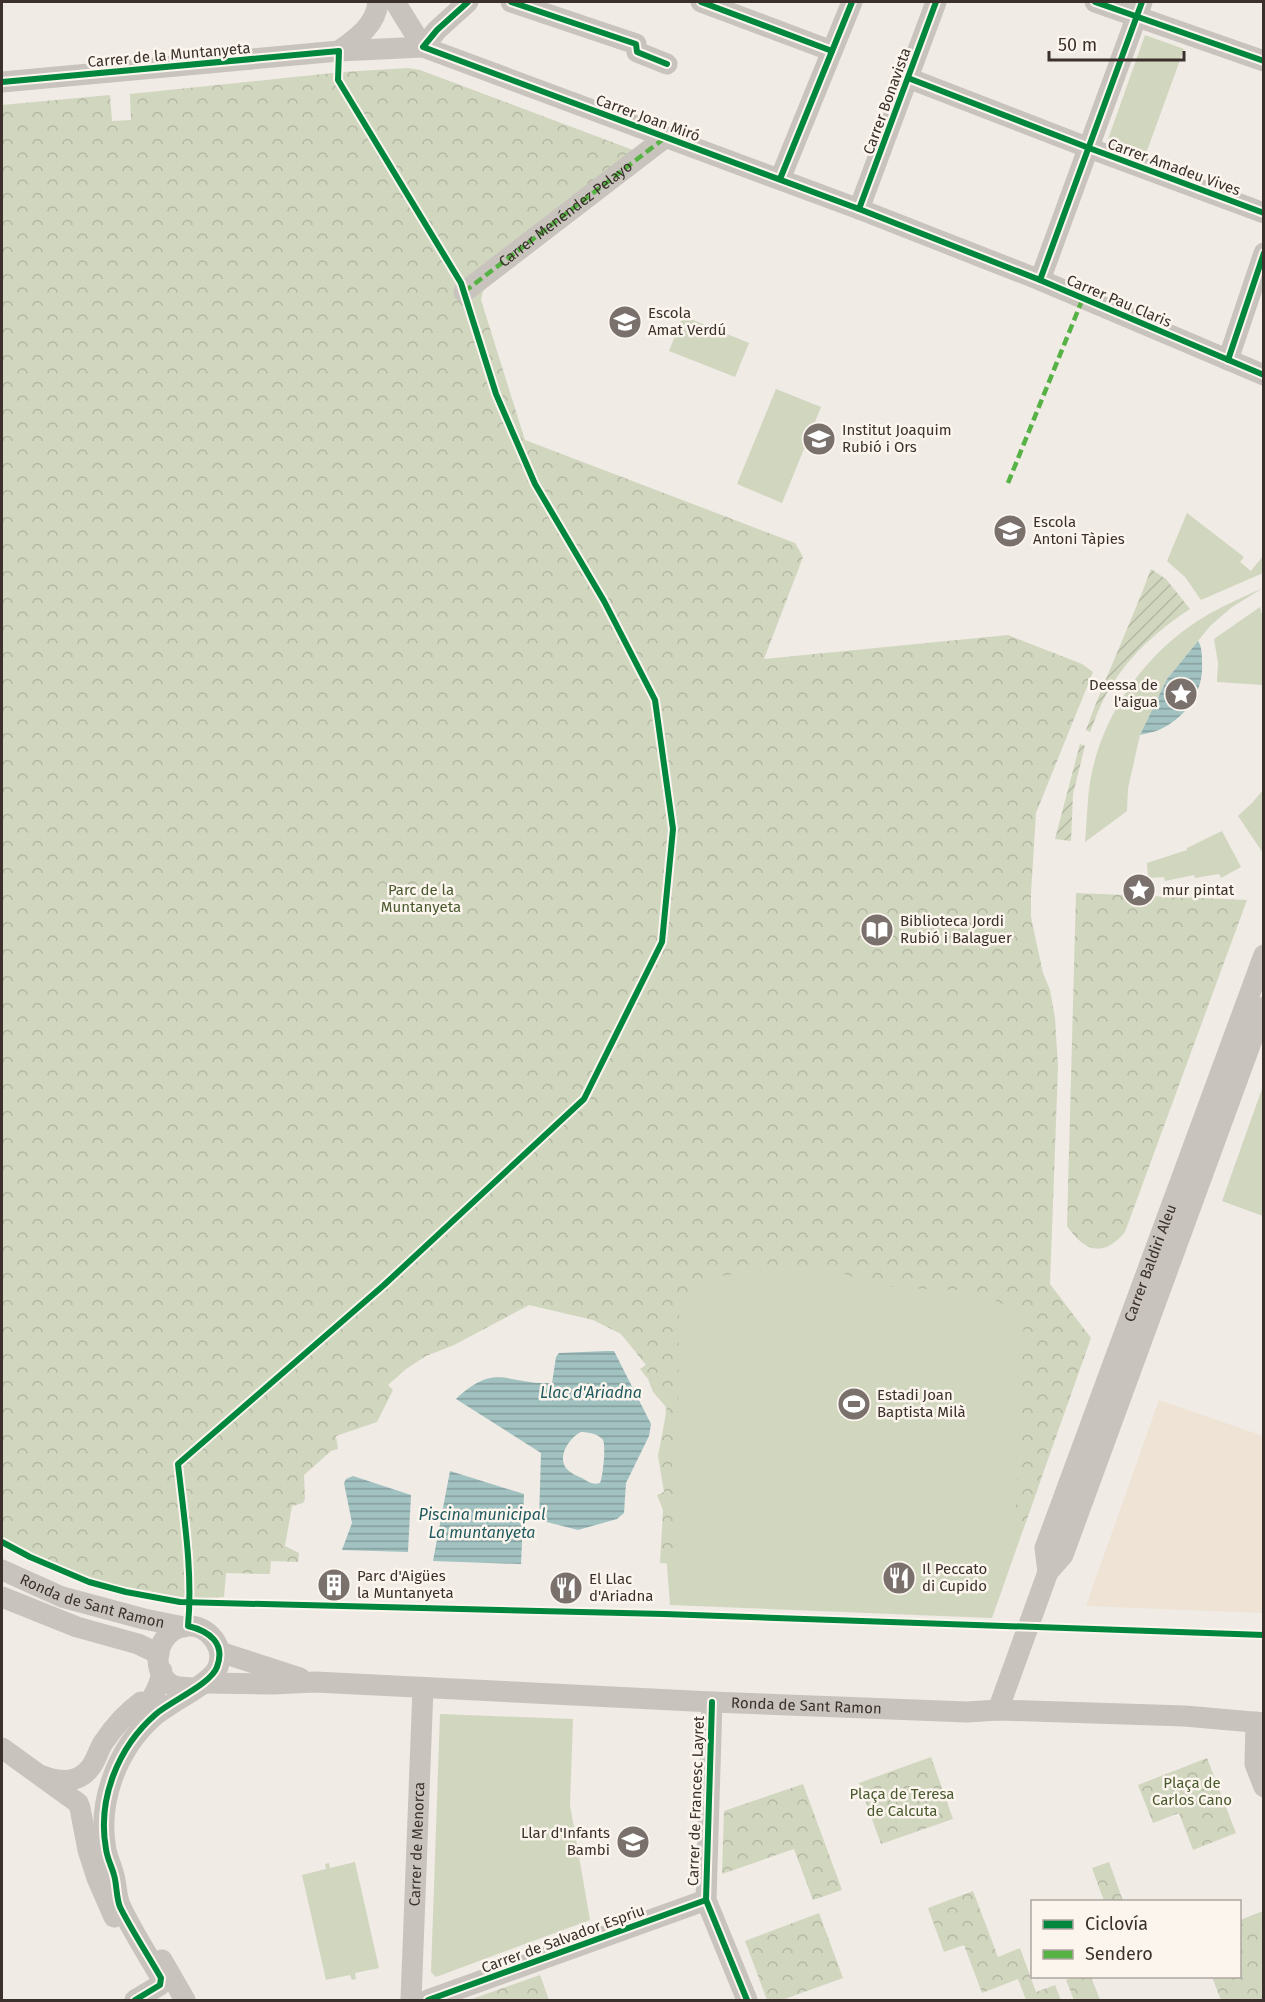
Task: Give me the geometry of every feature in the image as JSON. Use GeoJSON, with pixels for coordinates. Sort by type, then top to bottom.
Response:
{"type":"FeatureCollection","features":[{"type":"Feature","properties":{"kind":"street"},"geometry":{"type":"LineString","coordinates":[[339,51],[365,32],[377,10],[378,2]]}},
{"type":"Feature","properties":{"kind":"street"},"geometry":{"type":"LineString","coordinates":[[396,2],[423,47],[437,30],[468,2]]}},
{"type":"Feature","properties":{"kind":"street"},"geometry":{"type":"LineString","coordinates":[[511,2],[636,44],[637,52],[667,64]]}},
{"type":"Feature","properties":{"kind":"street"},"geometry":{"type":"LineString","coordinates":[[701,2],[832,51]]}},
{"type":"Feature","properties":{"kind":"street"},"geometry":{"type":"LineString","coordinates":[[780,179],[852,2]]}},
{"type":"Feature","properties":{"kind":"street","name":"Carrer Bonavista"},"geometry":{"type":"LineString","coordinates":[[862,210],[936,2]]}},
{"type":"Feature","properties":{"kind":"street"},"geometry":{"type":"LineString","coordinates":[[1095,2],[1139,8],[1263,61]]}},
{"type":"Feature","properties":{"kind":"street"},"geometry":{"type":"LineString","coordinates":[[1040,280],[1139,8]]}},
{"type":"Feature","properties":{"kind":"street","name":"Carrer de la Muntanyeta"},"geometry":{"type":"LineString","coordinates":[[2,81],[339,51],[423,47]]}},
{"type":"Feature","properties":{"kind":"street","name":"Carrer Joan Miró"},"geometry":{"type":"LineString","coordinates":[[423,47],[862,210]]}},
{"type":"Feature","properties":{"kind":"street","name":"Carrer Amadeu Vives"},"geometry":{"type":"LineString","coordinates":[[908,78],[1263,213]]}},
{"type":"Feature","properties":{"kind":"street","name":"Carrer Menéndez Pelayo"},"geometry":{"type":"LineString","coordinates":[[464,292],[666,137]]}},
{"type":"Feature","properties":{"kind":"street","name":"Carrer Pau Claris"},"geometry":{"type":"LineString","coordinates":[[862,210],[1040,280],[1263,375]]}},
{"type":"Feature","properties":{"kind":"street"},"geometry":{"type":"LineString","coordinates":[[1228,360],[1263,253]]}},
{"type":"Feature","properties":{"kind":"street","name":"Carrer Baldiri Aleu"},"geometry":{"type":"LineString","coordinates":[[1048,1572],[1045,1548],[1263,955]]}},
{"type":"Feature","properties":{"kind":"street","name":"Carrer Baldiri Aleu"},"geometry":{"type":"LineString","coordinates":[[998,1710],[1048,1572],[1063,1555],[1263,1007]]}},
{"type":"Feature","properties":{"kind":"street","name":"Ronda de Sant Ramon"},"geometry":{"type":"LineString","coordinates":[[2,1570],[62,1597],[144,1619],[203,1630],[212,1636],[220,1652],[315,1682]]}},
{"type":"Feature","properties":{"kind":"street","name":"Ronda de Sant Ramon"},"geometry":{"type":"LineString","coordinates":[[2,1597],[77,1627],[138,1644],[167,1680],[182,1688],[199,1685],[315,1682],[712,1702],[967,1712],[998,1710],[1185,1716],[1260,1722]]}},
{"type":"Feature","properties":{"kind":"street","name":"Ronda de Sant Ramon"},"geometry":{"type":"LineString","coordinates":[[159,1672],[162,1641],[169,1633],[184,1627]]}},
{"type":"Feature","properties":{"kind":"street"},"geometry":{"type":"LineString","coordinates":[[185,2001],[115,1876],[106,1851],[104,1828],[108,1792],[120,1760],[133,1739],[151,1719],[208,1680],[217,1668],[220,1652]]}},
{"type":"Feature","properties":{"kind":"street"},"geometry":{"type":"LineString","coordinates":[[34,1773],[56,1781],[68,1781],[90,1769],[101,1745],[115,1726],[138,1704],[159,1672]]}},
{"type":"Feature","properties":{"kind":"street"},"geometry":{"type":"LineString","coordinates":[[83,1820],[109,1753],[150,1702],[159,1672]]}},
{"type":"Feature","properties":{"kind":"street","name":"Carrer de Menorca"},"geometry":{"type":"LineString","coordinates":[[411,2001],[423,1688]]}},
{"type":"Feature","properties":{"kind":"street","name":"Carrer de Francesc Layret"},"geometry":{"type":"LineString","coordinates":[[712,1702],[706,1900],[747,2001]]}},
{"type":"Feature","properties":{"kind":"street"},"geometry":{"type":"LineString","coordinates":[[1260,1722],[1255,1764],[1263,1787]]}},
{"type":"Feature","properties":{"kind":"street"},"geometry":{"type":"LineString","coordinates":[[2,1748],[78,1803],[88,1850],[107,1904],[163,1994]]}},
{"type":"Feature","properties":{"kind":"street"},"geometry":{"type":"LineString","coordinates":[[115,1876],[119,1905],[161,1978],[163,1994]]}},
{"type":"Feature","properties":{"kind":"street","name":"Carrer de Salvador Espriu"},"geometry":{"type":"LineString","coordinates":[[428,2001],[706,1900]]}},
{"type":"Feature","properties":{"kind":"street"},"geometry":{"type":"LineString","coordinates":[[135,2001],[163,1994]]}},
{"type":"Feature","properties":{"kind":"green space"},"geometry":{"type":"Polygon","coordinates":[[[1145,35],[1184,49],[1144,159],[1106,145],[1145,35]]]}},
{"type":"Feature","properties":{"kind":"green space","name":"Parc de la Muntanyeta"},"geometry":{"type":"Polygon","coordinates":[[[408,68],[420,70],[633,150],[483,291],[481,300],[525,440],[795,543],[803,557],[764,659],[1008,635],[1082,664],[1093,672],[1036,813],[1031,893],[1031,917],[1055,1018],[1058,1067],[1050,1284],[1091,1338],[1024,1527],[1015,1526],[1024,1318],[1018,1312],[989,1297],[958,1290],[903,1288],[874,1284],[823,1267],[794,1265],[708,1278],[689,1293],[679,1309],[678,1408],[676,1445],[672,1463],[676,1564],[660,1563],[663,1510],[657,1495],[664,1492],[658,1456],[667,1408],[653,1392],[648,1379],[640,1369],[646,1365],[621,1334],[593,1320],[529,1305],[454,1345],[426,1356],[388,1385],[393,1390],[377,1422],[336,1436],[338,1449],[331,1451],[304,1475],[305,1499],[303,1503],[292,1506],[285,1546],[299,1553],[298,1562],[271,1561],[270,1574],[226,1573],[224,1597],[182,1599],[98,1581],[18,1549],[2,1539],[2,105],[110,95],[112,121],[131,120],[130,94],[342,72],[408,68]]]}},
{"type":"Feature","properties":{"kind":"green space"},"geometry":{"type":"Polygon","coordinates":[[[683,316],[749,343],[735,377],[669,351],[683,316]]]}},
{"type":"Feature","properties":{"kind":"green space"},"geometry":{"type":"Polygon","coordinates":[[[776,389],[821,407],[782,503],[737,484],[776,389]]]}},
{"type":"Feature","properties":{"kind":"green space"},"geometry":{"type":"Polygon","coordinates":[[[1187,513],[1244,557],[1240,562],[1251,571],[1263,556],[1263,573],[1201,600],[1185,577],[1167,561],[1187,513]]]}},
{"type":"Feature","properties":{"kind":"green space"},"geometry":{"type":"Polygon","coordinates":[[[1151,569],[1166,579],[1190,609],[1167,625],[1127,663],[1108,691],[1090,732],[1086,730],[1151,569]]]}},
{"type":"Feature","properties":{"kind":"green space"},"geometry":{"type":"Polygon","coordinates":[[[1263,588],[1232,607],[1210,626],[1167,679],[1140,735],[1128,788],[1127,811],[1085,842],[1090,782],[1096,756],[1105,731],[1131,685],[1166,645],[1187,628],[1216,610],[1263,588]]]}},
{"type":"Feature","properties":{"kind":"green space"},"geometry":{"type":"Polygon","coordinates":[[[1260,607],[1264,622],[1263,685],[1217,682],[1218,663],[1214,639],[1260,607]]]}},
{"type":"Feature","properties":{"kind":"green space"},"geometry":{"type":"Polygon","coordinates":[[[1080,744],[1085,746],[1073,794],[1071,841],[1055,839],[1080,744]]]}},
{"type":"Feature","properties":{"kind":"green space"},"geometry":{"type":"Polygon","coordinates":[[[1263,790],[1263,853],[1238,816],[1263,790]]]}},
{"type":"Feature","properties":{"kind":"green space"},"geometry":{"type":"Polygon","coordinates":[[[1222,831],[1241,867],[1221,878],[1219,874],[1195,878],[1194,875],[1165,881],[1164,877],[1148,878],[1147,863],[1187,850],[1222,831]]]}},
{"type":"Feature","properties":{"kind":"green space"},"geometry":{"type":"Polygon","coordinates":[[[1076,893],[1247,900],[1125,1232],[1109,1246],[1102,1248],[1087,1246],[1067,1226],[1076,893]]]}},
{"type":"Feature","properties":{"kind":"green space"},"geometry":{"type":"Polygon","coordinates":[[[1263,1086],[1263,1216],[1222,1201],[1263,1086]]]}},
{"type":"Feature","properties":{"kind":"green space","name":"Estadi Joan Baptista Milà"},"geometry":{"type":"Polygon","coordinates":[[[667,1246],[1028,1262],[1040,1482],[992,1618],[670,1605],[667,1566],[665,1326],[667,1246]]]}},
{"type":"Feature","properties":{"kind":"green space"},"geometry":{"type":"Polygon","coordinates":[[[440,1714],[573,1719],[570,1805],[590,1920],[436,1977],[431,1972],[440,1714]]]}},
{"type":"Feature","properties":{"kind":"green space","name":"Plaça de Teresa de Calcuta"},"geometry":{"type":"Polygon","coordinates":[[[931,1757],[953,1819],[881,1844],[859,1783],[931,1757]]]}},
{"type":"Feature","properties":{"kind":"green space","name":"Plaça de Carlos Cano"},"geometry":{"type":"Polygon","coordinates":[[[1207,1758],[1236,1833],[1193,1850],[1179,1813],[1153,1823],[1138,1785],[1207,1758]]]}},
{"type":"Feature","properties":{"kind":"green space"},"geometry":{"type":"Polygon","coordinates":[[[803,1784],[842,1890],[813,1900],[794,1849],[722,1874],[724,1811],[803,1784]]]}},
{"type":"Feature","properties":{"kind":"green space"},"geometry":{"type":"Polygon","coordinates":[[[355,1862],[379,1968],[355,1973],[356,1979],[352,1980],[350,1975],[326,1980],[302,1875],[326,1869],[325,1864],[329,1863],[330,1868],[355,1862]]]}},
{"type":"Feature","properties":{"kind":"green space"},"geometry":{"type":"Polygon","coordinates":[[[1109,1862],[1123,1900],[1104,1900],[1092,1868],[1109,1862]]]}},
{"type":"Feature","properties":{"kind":"green space"},"geometry":{"type":"Polygon","coordinates":[[[973,1891],[998,1957],[1020,1948],[1036,1992],[1055,1985],[1061,2000],[1026,2000],[1018,1979],[982,1993],[964,1945],[944,1952],[928,1908],[973,1891]]]}},
{"type":"Feature","properties":{"kind":"green space"},"geometry":{"type":"Polygon","coordinates":[[[1263,1911],[1263,1999],[1221,2000],[1212,1978],[1241,1978],[1241,1920],[1263,1911]]]}},
{"type":"Feature","properties":{"kind":"green space"},"geometry":{"type":"Polygon","coordinates":[[[819,1913],[843,1978],[782,2000],[767,2000],[745,1941],[819,1913]]]}},
{"type":"Feature","properties":{"kind":"green space"},"geometry":{"type":"Polygon","coordinates":[[[540,1975],[549,2000],[469,2000],[540,1975]]]}},
{"type":"Feature","properties":{"kind":"green space"},"geometry":{"type":"Polygon","coordinates":[[[1091,1978],[1100,2000],[1074,2000],[1066,1980],[1091,1978]]]}},
{"type":"Feature","properties":{"kind":"shaded area"},"geometry":{"type":"Polygon","coordinates":[[[1159,1400],[1263,1436],[1263,1613],[1086,1606],[1159,1400]]]}},
{"type":"Feature","properties":{"kind":"water"},"geometry":{"type":"Polygon","coordinates":[[[1198,641],[1202,673],[1192,701],[1180,717],[1172,723],[1140,735],[1167,679],[1198,641]]]}},
{"type":"Feature","properties":{"kind":"water","name":"Llac d'Ariadna"},"geometry":{"type":"Polygon","coordinates":[[[614,1351],[651,1424],[649,1436],[626,1483],[624,1513],[617,1519],[578,1530],[539,1520],[541,1453],[456,1399],[470,1387],[492,1378],[552,1383],[556,1357],[559,1353],[614,1351]],[[581,1432],[566,1447],[564,1463],[566,1468],[574,1474],[591,1483],[600,1483],[604,1462],[603,1440],[596,1435],[581,1432]]]}},
{"type":"Feature","properties":{"kind":"water","name":"Piscina municipal La muntanyeta"},"geometry":{"type":"Polygon","coordinates":[[[450,1471],[524,1494],[521,1564],[433,1561],[450,1471]]]}},
{"type":"Feature","properties":{"kind":"water","name":"Piscina municipal La muntanyeta"},"geometry":{"type":"Polygon","coordinates":[[[353,1476],[411,1495],[408,1552],[342,1550],[352,1523],[344,1483],[346,1479],[353,1476]]]}},
{"type":"Feature","properties":{"kind":"marked path"},"geometry":{"type":"LineString","coordinates":[[464,292],[666,137]]}},
{"type":"Feature","properties":{"kind":"marked path"},"geometry":{"type":"LineString","coordinates":[[1008,483],[1083,298]]}},
{"type":"Feature","properties":{"kind":"cycle path"},"geometry":{"type":"LineString","coordinates":[[468,2],[437,30],[423,47],[859,209],[1040,280],[1264,375]]}},
{"type":"Feature","properties":{"kind":"cycle path"},"geometry":{"type":"LineString","coordinates":[[511,2],[636,44],[637,52],[667,64]]}},
{"type":"Feature","properties":{"kind":"cycle path"},"geometry":{"type":"LineString","coordinates":[[701,2],[832,51]]}},
{"type":"Feature","properties":{"kind":"cycle path"},"geometry":{"type":"LineString","coordinates":[[780,179],[852,2]]}},
{"type":"Feature","properties":{"kind":"cycle path"},"geometry":{"type":"LineString","coordinates":[[859,209],[936,2]]}},
{"type":"Feature","properties":{"kind":"cycle path"},"geometry":{"type":"LineString","coordinates":[[1095,2],[1264,61]]}},
{"type":"Feature","properties":{"kind":"cycle path"},"geometry":{"type":"LineString","coordinates":[[1040,280],[1142,2]]}},
{"type":"Feature","properties":{"kind":"cycle path"},"geometry":{"type":"LineString","coordinates":[[2,82],[339,51],[338,80],[461,283],[496,394],[535,484],[604,601],[655,700],[673,829],[662,942],[584,1099],[384,1285],[178,1464],[189,1565],[188,1626],[203,1631],[214,1639],[219,1651],[219,1659],[217,1667],[207,1680],[156,1714],[143,1727],[121,1758],[108,1793],[104,1830],[120,1907],[161,1978],[160,1985],[135,2000]]}},
{"type":"Feature","properties":{"kind":"cycle path"},"geometry":{"type":"LineString","coordinates":[[908,78],[1264,213]]}},
{"type":"Feature","properties":{"kind":"cycle path"},"geometry":{"type":"LineString","coordinates":[[1228,360],[1264,253]]}},
{"type":"Feature","properties":{"kind":"cycle path"},"geometry":{"type":"LineString","coordinates":[[2,1542],[30,1557],[89,1582],[126,1592],[180,1602],[664,1614],[1264,1635]]}},
{"type":"Feature","properties":{"kind":"cycle path"},"geometry":{"type":"LineString","coordinates":[[712,1702],[706,1900],[747,2000]]}},
{"type":"Feature","properties":{"kind":"cycle path"},"geometry":{"type":"LineString","coordinates":[[428,2000],[706,1900]]}},
{"type":"Feature","properties":{"kind":"place","name":"Escola Amat Verdú"},"geometry":{"type":"Point","coordinates":[625,322]}},
{"type":"Feature","properties":{"kind":"place","name":"Institut Joaquim Rubió i Ors"},"geometry":{"type":"Point","coordinates":[819,439]}},
{"type":"Feature","properties":{"kind":"place","name":"Escola Antoni Tàpies"},"geometry":{"type":"Point","coordinates":[1010,531]}},
{"type":"Feature","properties":{"kind":"place","name":"Deessa de l'aigua"},"geometry":{"type":"Point","coordinates":[1181,694]}},
{"type":"Feature","properties":{"kind":"place","name":"mur pintat"},"geometry":{"type":"Point","coordinates":[1139,890]}},
{"type":"Feature","properties":{"kind":"place","name":"Biblioteca Jordi Rubió i Balaguer"},"geometry":{"type":"Point","coordinates":[877,930]}},
{"type":"Feature","properties":{"kind":"place","name":"Estadi Joan Baptista Milà"},"geometry":{"type":"Point","coordinates":[854,1404]}},
{"type":"Feature","properties":{"kind":"place","name":"Il Peccato di Cupido"},"geometry":{"type":"Point","coordinates":[899,1578]}},
{"type":"Feature","properties":{"kind":"place","name":"Parc d'Aigües la Muntanyeta"},"geometry":{"type":"Point","coordinates":[334,1585]}},
{"type":"Feature","properties":{"kind":"place","name":"El Llac d'Ariadna"},"geometry":{"type":"Point","coordinates":[566,1588]}},
{"type":"Feature","properties":{"kind":"place","name":"Llar d'Infants Bambi"},"geometry":{"type":"Point","coordinates":[633,1842]}}]}
